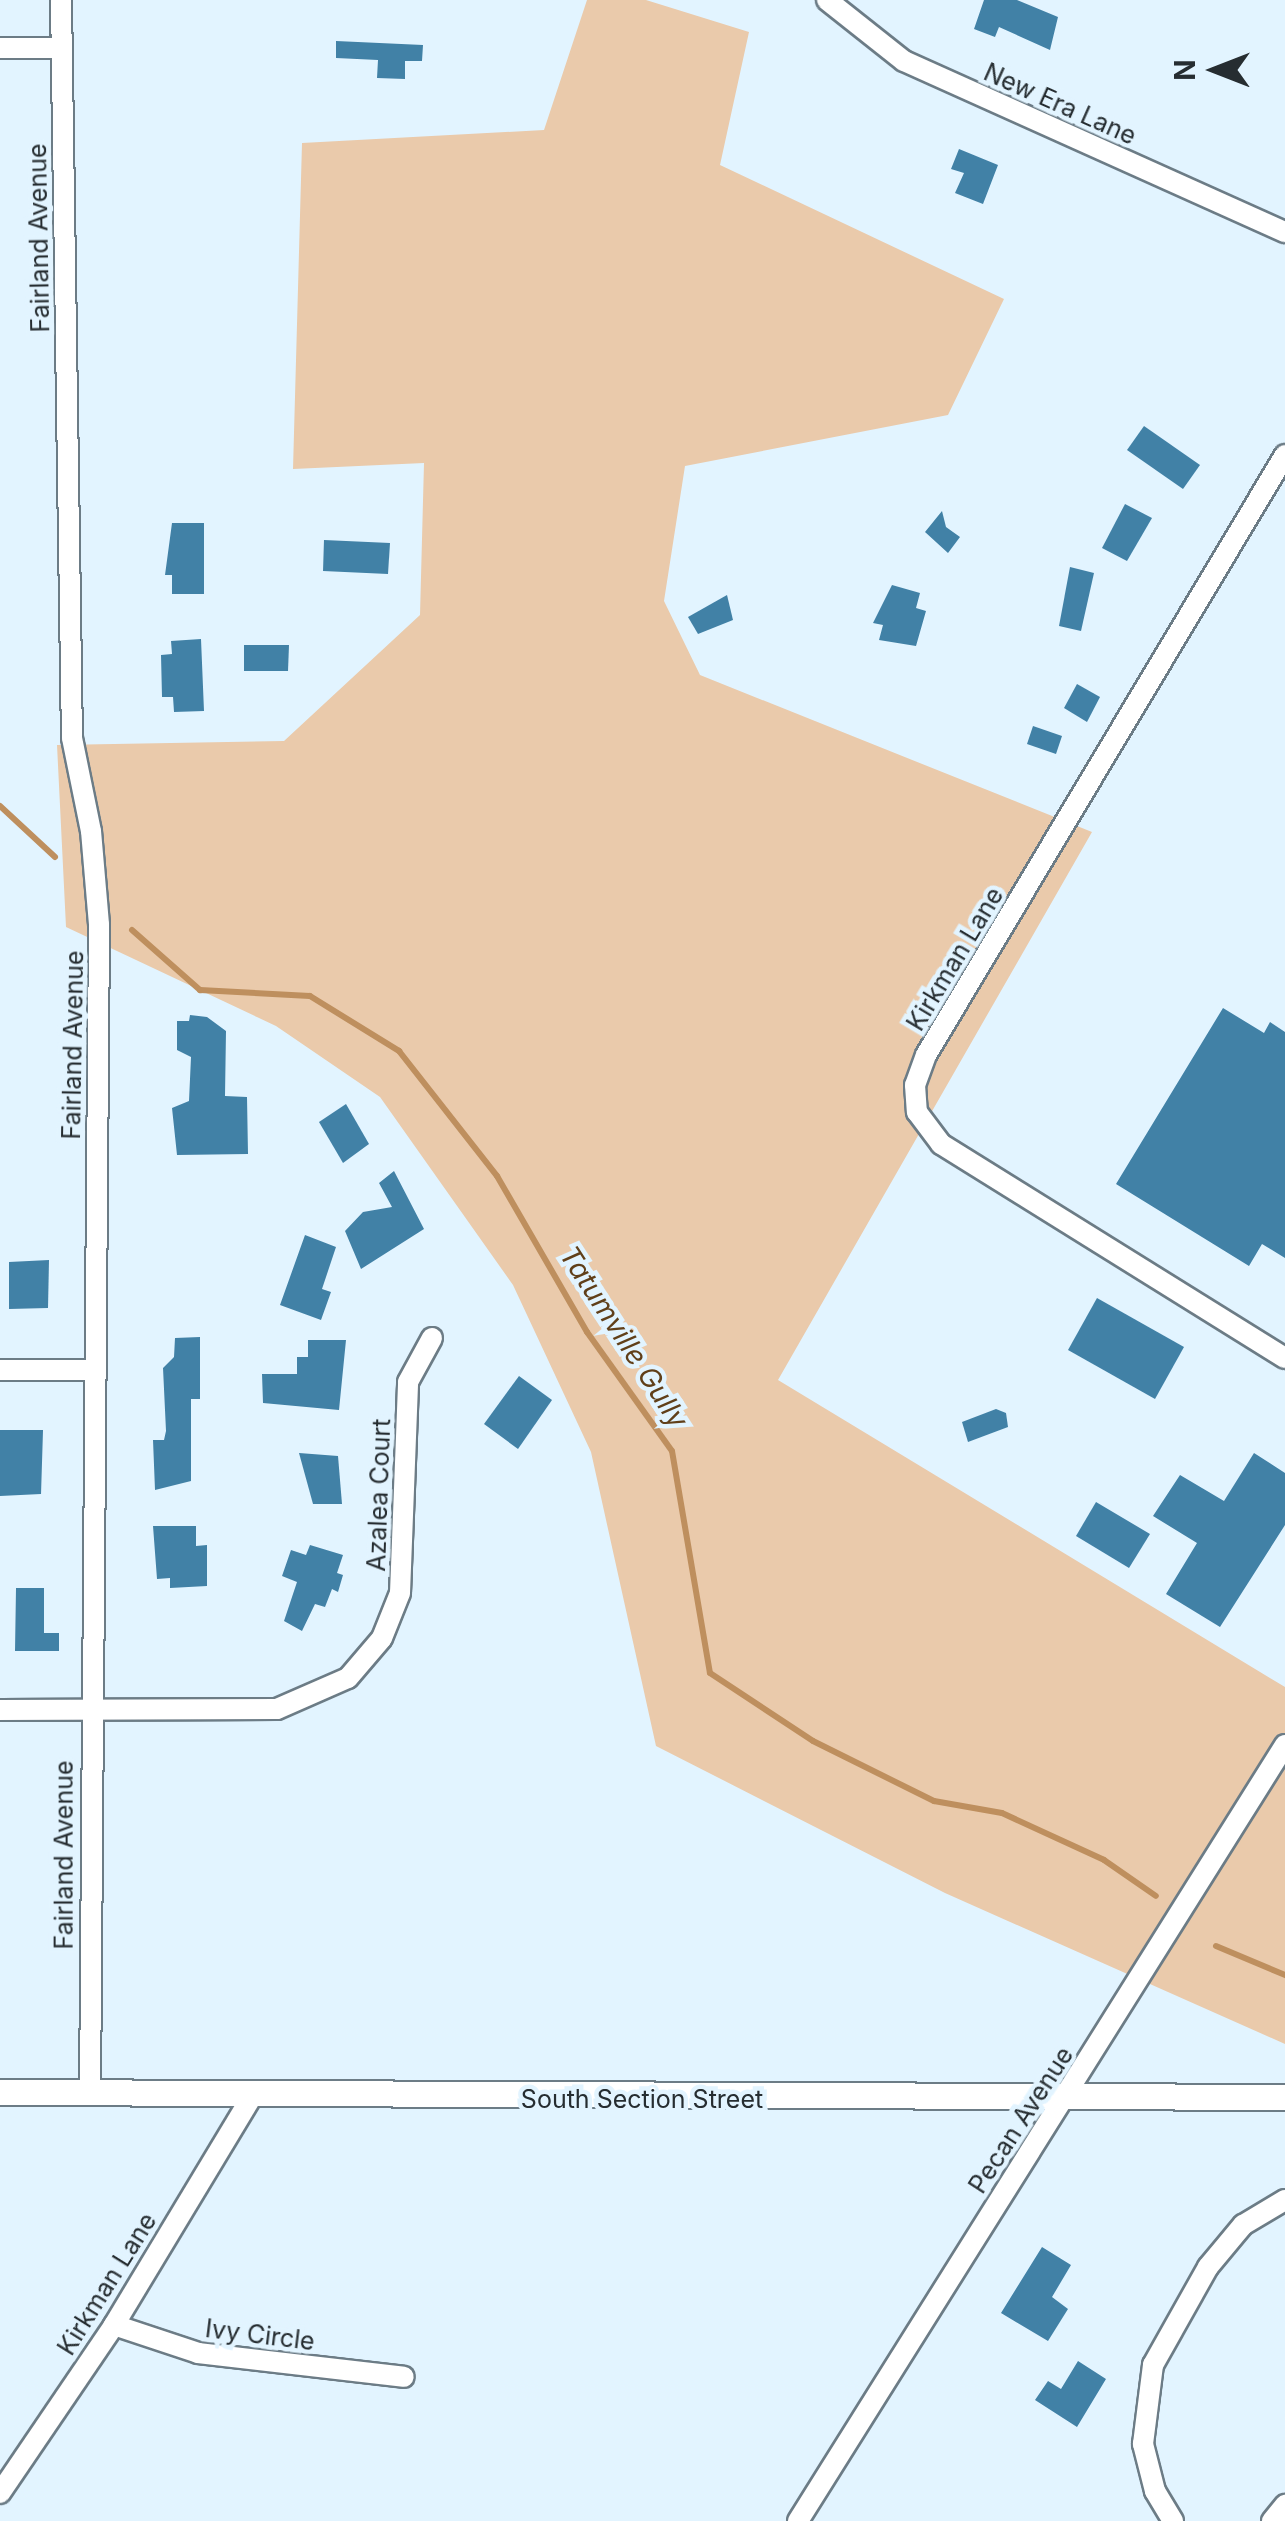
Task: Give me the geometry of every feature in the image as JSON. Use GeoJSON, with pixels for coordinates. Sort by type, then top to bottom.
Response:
{"type":"FeatureCollection","features":[{"type":"Feature","properties":{"kind":"street","name":"Fairland Avenue"},"geometry":{"type":"LineString","coordinates":[[61,0],[72,738],[91,831],[99,925],[89,1711],[90,2092]]}},
{"type":"Feature","properties":{"kind":"street","name":"New Era Lane"},"geometry":{"type":"LineString","coordinates":[[827,0],[904,61],[1285,232]]}},
{"type":"Feature","properties":{"kind":"street"},"geometry":{"type":"LineString","coordinates":[[0,48],[61,48]]}},
{"type":"Feature","properties":{"kind":"street","name":"Kirkman Lane"},"geometry":{"type":"LineString","coordinates":[[1285,456],[926,1055],[915,1100],[922,1124],[951,1152],[1285,1358]]}},
{"type":"Feature","properties":{"kind":"street","name":"Azalea Court"},"geometry":{"type":"LineString","coordinates":[[0,1710],[277,1709],[327,1693],[366,1660],[392,1620],[400,1592],[408,1382],[432,1338]]}},
{"type":"Feature","properties":{"kind":"street"},"geometry":{"type":"LineString","coordinates":[[0,1370],[94,1370]]}},
{"type":"Feature","properties":{"kind":"street","name":"Pecan Avenue"},"geometry":{"type":"LineString","coordinates":[[798,2521],[1285,1745]]}},
{"type":"Feature","properties":{"kind":"street","name":"South Section Street"},"geometry":{"type":"LineString","coordinates":[[0,2092],[251,2098],[1285,2097]]}},
{"type":"Feature","properties":{"kind":"street","name":"Kirkman Lane"},"geometry":{"type":"LineString","coordinates":[[0,2492],[114,2325],[251,2098]]}},
{"type":"Feature","properties":{"kind":"street"},"geometry":{"type":"LineString","coordinates":[[1173,2521],[1155,2491],[1143,2444],[1153,2364],[1208,2267],[1243,2225],[1285,2200]]}},
{"type":"Feature","properties":{"kind":"street","name":"Ivy Circle"},"geometry":{"type":"LineString","coordinates":[[114,2325],[198,2353],[404,2378]]}},
{"type":"Feature","properties":{"kind":"street"},"geometry":{"type":"LineString","coordinates":[[1272,2521],[1285,2505]]}},
{"type":"Feature","properties":{"kind":"shaded area"},"geometry":{"type":"Polygon","coordinates":[[[587,0],[646,0],[749,32],[720,165],[1004,299],[948,415],[685,466],[664,601],[700,675],[1092,832],[778,1380],[1285,1687],[1285,2044],[945,1893],[656,1746],[591,1452],[513,1285],[380,1097],[276,1026],[66,927],[57,745],[284,741],[420,615],[424,463],[293,469],[302,143],[544,130],[587,0]]]}},
{"type":"Feature","properties":{"kind":"building"},"geometry":{"type":"Polygon","coordinates":[[[984,0],[1017,0],[1058,17],[1050,50],[999,27],[995,37],[974,29],[984,0]]]}},
{"type":"Feature","properties":{"kind":"building"},"geometry":{"type":"Polygon","coordinates":[[[336,41],[423,45],[422,61],[405,61],[405,79],[377,78],[378,60],[336,58],[336,41]]]}},
{"type":"Feature","properties":{"kind":"building"},"geometry":{"type":"Polygon","coordinates":[[[959,149],[998,165],[983,204],[955,193],[964,173],[951,169],[959,149]]]}},
{"type":"Feature","properties":{"kind":"building"},"geometry":{"type":"Polygon","coordinates":[[[1144,426],[1200,465],[1183,489],[1127,450],[1144,426]]]}},
{"type":"Feature","properties":{"kind":"building"},"geometry":{"type":"Polygon","coordinates":[[[1125,504],[1152,518],[1127,561],[1102,548],[1125,504]]]}},
{"type":"Feature","properties":{"kind":"building"},"geometry":{"type":"Polygon","coordinates":[[[942,511],[946,527],[960,537],[948,553],[925,532],[942,511]]]}},
{"type":"Feature","properties":{"kind":"building"},"geometry":{"type":"Polygon","coordinates":[[[172,523],[204,523],[204,594],[172,594],[172,575],[165,575],[172,523]]]}},
{"type":"Feature","properties":{"kind":"building"},"geometry":{"type":"Polygon","coordinates":[[[324,540],[390,543],[388,574],[323,571],[324,540]]]}},
{"type":"Feature","properties":{"kind":"building"},"geometry":{"type":"Polygon","coordinates":[[[1070,567],[1094,573],[1081,631],[1059,626],[1070,567]]]}},
{"type":"Feature","properties":{"kind":"building"},"geometry":{"type":"Polygon","coordinates":[[[892,585],[920,593],[916,608],[926,611],[916,646],[879,640],[883,625],[873,623],[892,585]]]}},
{"type":"Feature","properties":{"kind":"building"},"geometry":{"type":"Polygon","coordinates":[[[727,595],[733,620],[698,634],[688,617],[727,595]]]}},
{"type":"Feature","properties":{"kind":"building"},"geometry":{"type":"Polygon","coordinates":[[[201,639],[204,711],[174,712],[173,697],[162,697],[161,655],[172,654],[171,641],[201,639]]]}},
{"type":"Feature","properties":{"kind":"building"},"geometry":{"type":"Polygon","coordinates":[[[244,645],[289,645],[288,671],[244,671],[244,645]]]}},
{"type":"Feature","properties":{"kind":"building"},"geometry":{"type":"Polygon","coordinates":[[[1077,684],[1100,697],[1087,722],[1064,708],[1077,684]]]}},
{"type":"Feature","properties":{"kind":"building"},"geometry":{"type":"Polygon","coordinates":[[[1033,726],[1062,736],[1056,754],[1027,744],[1033,726]]]}},
{"type":"Feature","properties":{"kind":"building"},"geometry":{"type":"Polygon","coordinates":[[[1223,1008],[1264,1033],[1270,1022],[1285,1032],[1285,1258],[1262,1244],[1249,1266],[1116,1184],[1223,1008]]]}},
{"type":"Feature","properties":{"kind":"building"},"geometry":{"type":"Polygon","coordinates":[[[190,1015],[207,1017],[226,1031],[225,1096],[247,1097],[248,1154],[177,1155],[172,1108],[189,1101],[191,1057],[177,1050],[177,1021],[189,1021],[190,1015]]]}},
{"type":"Feature","properties":{"kind":"building"},"geometry":{"type":"Polygon","coordinates":[[[346,1104],[369,1144],[343,1163],[319,1122],[346,1104]]]}},
{"type":"Feature","properties":{"kind":"building"},"geometry":{"type":"Polygon","coordinates":[[[394,1171],[424,1229],[361,1269],[345,1231],[363,1212],[392,1207],[379,1183],[394,1171]]]}},
{"type":"Feature","properties":{"kind":"building"},"geometry":{"type":"Polygon","coordinates":[[[305,1235],[336,1247],[322,1289],[331,1292],[321,1320],[280,1305],[305,1235]]]}},
{"type":"Feature","properties":{"kind":"building"},"geometry":{"type":"Polygon","coordinates":[[[49,1260],[48,1308],[9,1309],[9,1262],[49,1260]]]}},
{"type":"Feature","properties":{"kind":"building"},"geometry":{"type":"Polygon","coordinates":[[[1097,1298],[1184,1347],[1155,1399],[1068,1350],[1097,1298]]]}},
{"type":"Feature","properties":{"kind":"building"},"geometry":{"type":"Polygon","coordinates":[[[200,1337],[200,1399],[191,1399],[191,1481],[155,1490],[153,1440],[164,1440],[166,1431],[163,1368],[174,1357],[175,1338],[200,1337]]]}},
{"type":"Feature","properties":{"kind":"building"},"geometry":{"type":"Polygon","coordinates":[[[308,1340],[346,1340],[339,1410],[263,1403],[262,1374],[297,1374],[297,1357],[308,1357],[308,1340]]]}},
{"type":"Feature","properties":{"kind":"building"},"geometry":{"type":"Polygon","coordinates":[[[519,1376],[552,1400],[518,1449],[484,1424],[519,1376]]]}},
{"type":"Feature","properties":{"kind":"building"},"geometry":{"type":"Polygon","coordinates":[[[996,1409],[1006,1413],[1008,1427],[968,1442],[962,1422],[996,1409]]]}},
{"type":"Feature","properties":{"kind":"building"},"geometry":{"type":"Polygon","coordinates":[[[0,1430],[43,1430],[41,1494],[0,1496],[0,1430]]]}},
{"type":"Feature","properties":{"kind":"building"},"geometry":{"type":"Polygon","coordinates":[[[299,1453],[338,1456],[342,1504],[313,1504],[299,1453]]]}},
{"type":"Feature","properties":{"kind":"building"},"geometry":{"type":"Polygon","coordinates":[[[1254,1453],[1285,1473],[1285,1525],[1220,1627],[1166,1594],[1197,1543],[1153,1516],[1180,1475],[1224,1501],[1254,1453]]]}},
{"type":"Feature","properties":{"kind":"building"},"geometry":{"type":"Polygon","coordinates":[[[1096,1502],[1150,1534],[1129,1568],[1076,1536],[1096,1502]]]}},
{"type":"Feature","properties":{"kind":"building"},"geometry":{"type":"Polygon","coordinates":[[[153,1526],[196,1526],[196,1546],[207,1545],[207,1586],[170,1588],[170,1578],[157,1579],[153,1526]]]}},
{"type":"Feature","properties":{"kind":"building"},"geometry":{"type":"Polygon","coordinates":[[[310,1545],[343,1555],[337,1573],[343,1575],[338,1592],[332,1589],[325,1607],[315,1604],[302,1631],[284,1621],[297,1582],[282,1576],[291,1550],[306,1555],[310,1545]]]}},
{"type":"Feature","properties":{"kind":"building"},"geometry":{"type":"Polygon","coordinates":[[[16,1588],[44,1588],[44,1633],[59,1633],[59,1651],[15,1651],[16,1588]]]}},
{"type":"Feature","properties":{"kind":"building"},"geometry":{"type":"Polygon","coordinates":[[[1042,2247],[1071,2265],[1052,2297],[1068,2309],[1048,2341],[1001,2313],[1042,2247]]]}},
{"type":"Feature","properties":{"kind":"building"},"geometry":{"type":"Polygon","coordinates":[[[1078,2361],[1106,2379],[1077,2427],[1035,2400],[1048,2381],[1061,2389],[1078,2361]]]}},
{"type":"Feature","properties":{"kind":"waterway","name":"Tatumville Gully"},"geometry":{"type":"LineString","coordinates":[[0,806],[55,857]]}},
{"type":"Feature","properties":{"kind":"waterway","name":"Tatumville Gully"},"geometry":{"type":"LineString","coordinates":[[132,930],[200,990],[310,996],[399,1051],[497,1176],[587,1332],[672,1451],[710,1673],[813,1741],[934,1801],[1002,1813],[1104,1860],[1156,1896]]}},
{"type":"Feature","properties":{"kind":"waterway","name":"Tatumville Gully"},"geometry":{"type":"LineString","coordinates":[[1216,1946],[1285,1975]]}}]}
